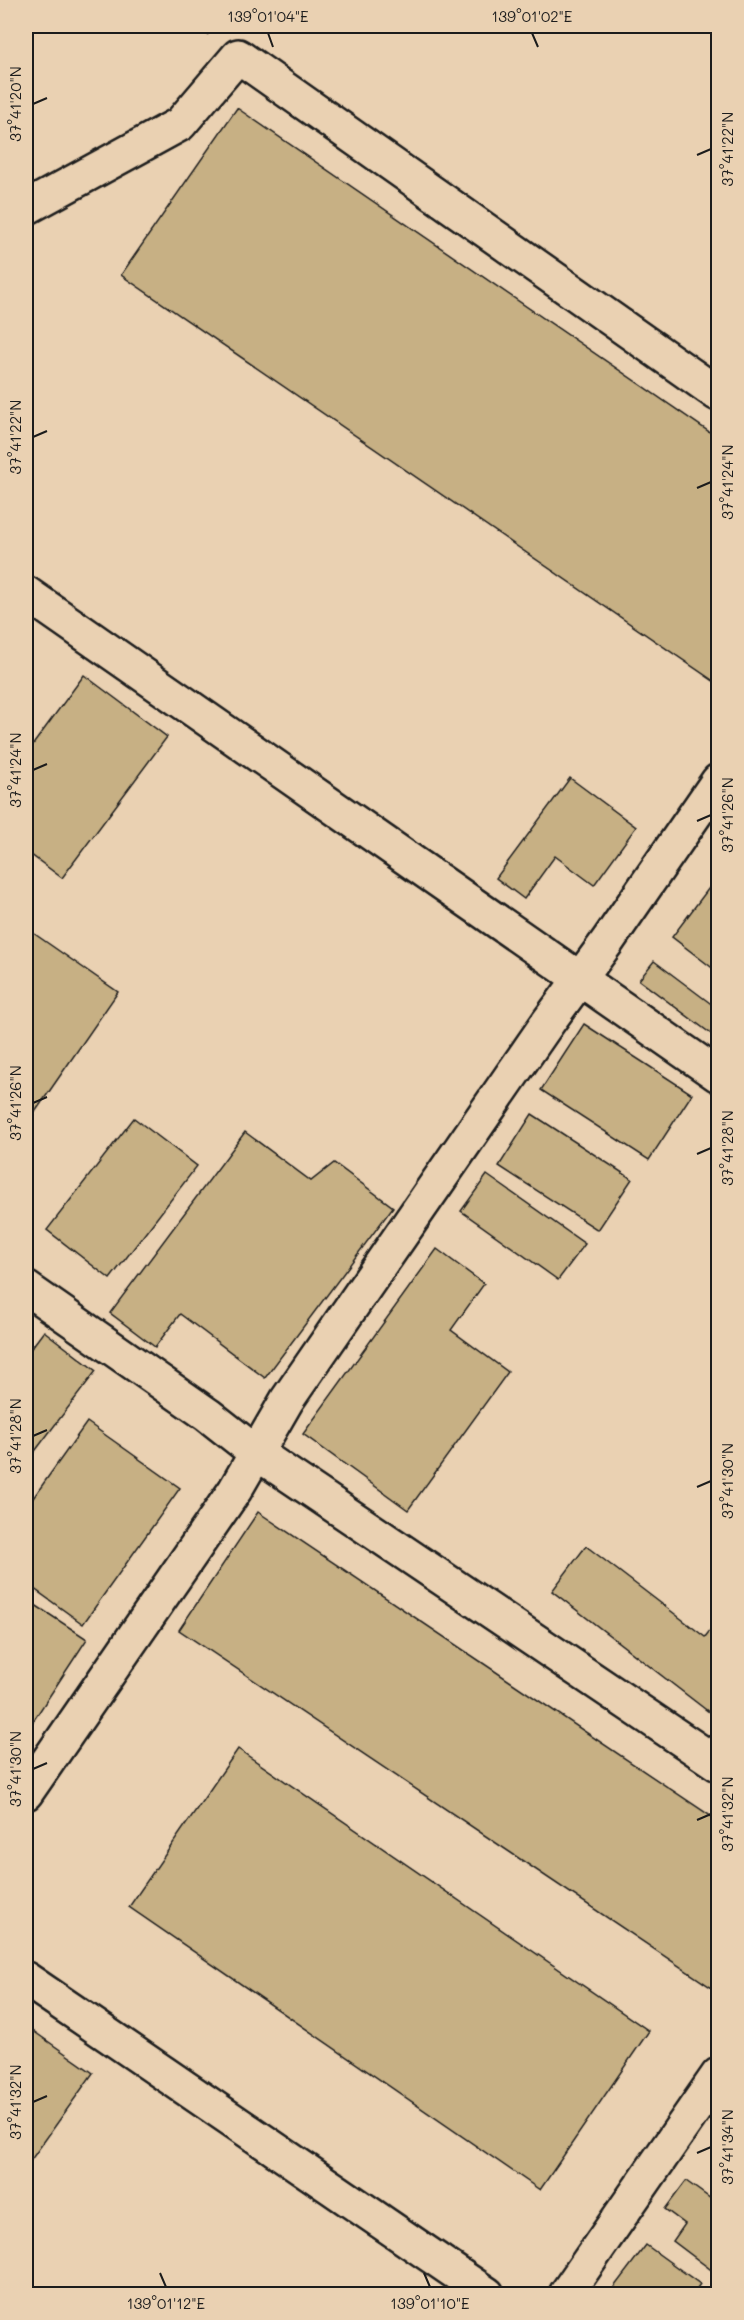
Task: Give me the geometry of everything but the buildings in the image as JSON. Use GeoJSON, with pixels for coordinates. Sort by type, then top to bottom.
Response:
{"type":"FeatureCollection","features":[{"type":"Feature","properties":{"kind":"street"},"geometry":{"type":"LineString","coordinates":[[26,208],[180,124],[238,56],[718,394]]}},
{"type":"Feature","properties":{"kind":"street"},"geometry":{"type":"LineString","coordinates":[[27,598],[580,977],[718,1075]]}},
{"type":"Feature","properties":{"kind":"street"},"geometry":{"type":"LineString","coordinates":[[26,1793],[235,1490],[287,1400],[718,781]]}},
{"type":"Feature","properties":{"kind":"street"},"geometry":{"type":"LineString","coordinates":[[26,1288],[208,1415],[255,1452],[718,1764]]}},
{"type":"Feature","properties":{"kind":"street"},"geometry":{"type":"LineString","coordinates":[[26,1979],[487,2295]]}},
{"type":"Feature","properties":{"kind":"street"},"geometry":{"type":"LineString","coordinates":[[566,2295],[718,2075]]}}]}
